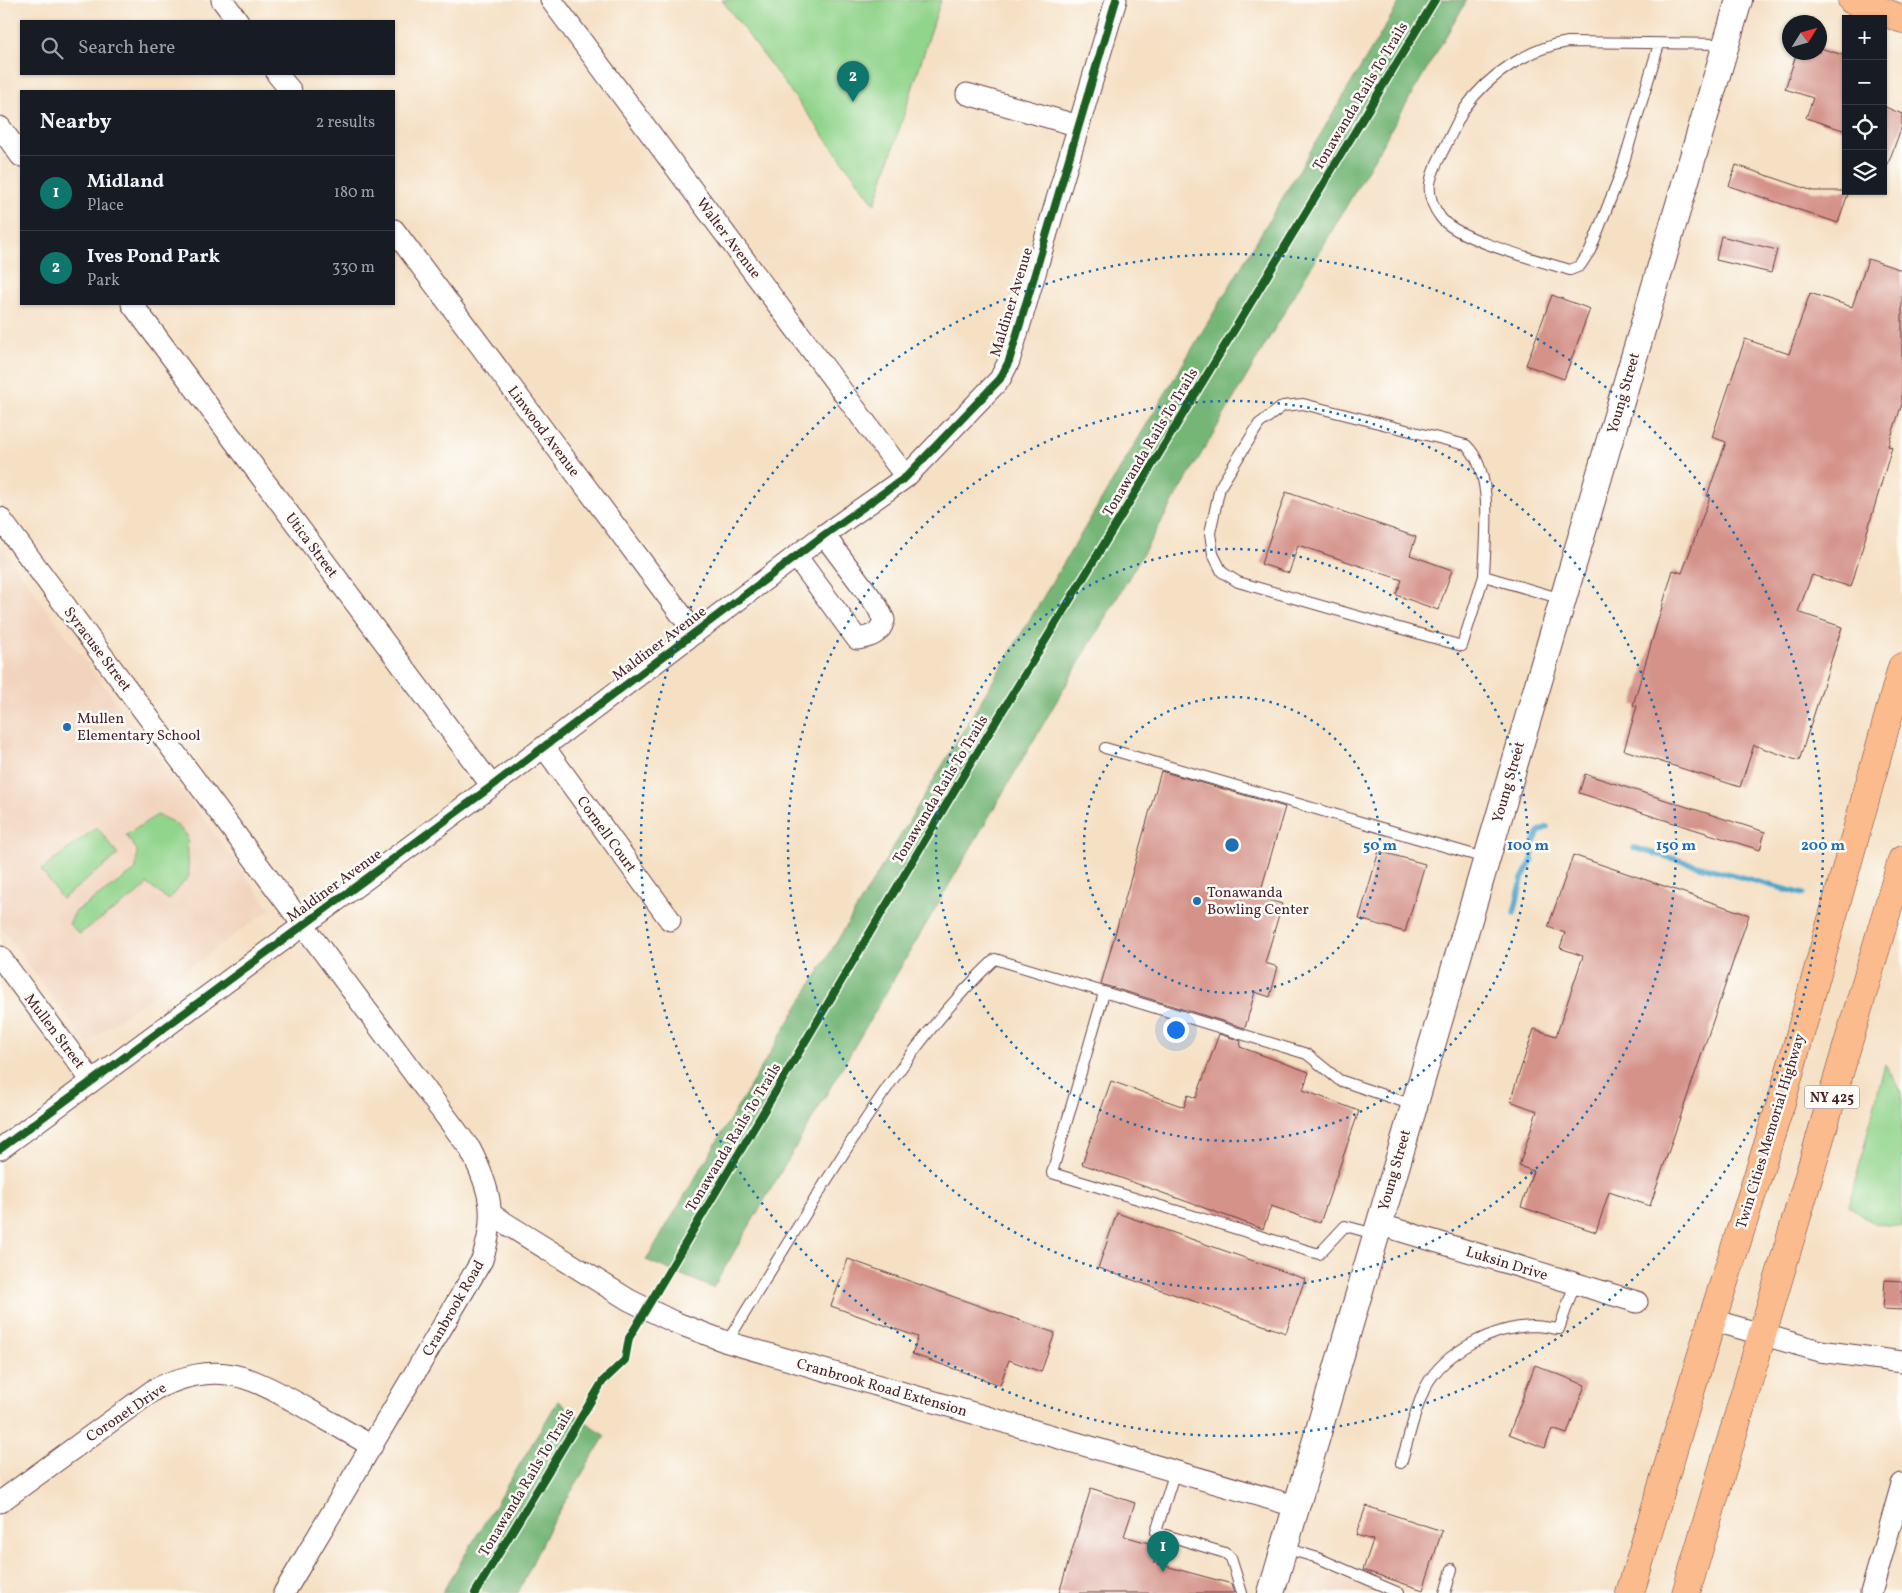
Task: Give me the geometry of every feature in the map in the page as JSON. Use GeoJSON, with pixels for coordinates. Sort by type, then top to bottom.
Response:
{"type":"FeatureCollection","features":[{"type":"Feature","properties":{"kind":"main road"},"geometry":{"type":"LineString","coordinates":[[1852,0],[1902,19]]}},
{"type":"Feature","properties":{"kind":"main road","name":"Twin Cities Memorial Highway"},"geometry":{"type":"LineString","coordinates":[[1630,1593],[1712,1320],[1781,1103],[1902,667]]}},
{"type":"Feature","properties":{"kind":"main road","name":"NY 425"},"geometry":{"type":"LineString","coordinates":[[1686,1593],[1902,860]]}},
{"type":"Feature","properties":{"kind":"street"},"geometry":{"type":"LineString","coordinates":[[222,0],[237,20]]}},
{"type":"Feature","properties":{"kind":"street","name":"Walter Avenue"},"geometry":{"type":"LineString","coordinates":[[551,0],[906,477]]}},
{"type":"Feature","properties":{"kind":"street","name":"Maldiner Avenue"},"geometry":{"type":"LineString","coordinates":[[0,1149],[492,786],[824,535],[906,477],[1000,379],[1009,361],[1116,0]]}},
{"type":"Feature","properties":{"kind":"street","name":"Young Street"},"geometry":{"type":"LineString","coordinates":[[1271,1593],[1376,1229],[1738,0]]}},
{"type":"Feature","properties":{"kind":"street"},"geometry":{"type":"LineString","coordinates":[[279,75],[289,90]]}},
{"type":"Feature","properties":{"kind":"street"},"geometry":{"type":"LineString","coordinates":[[967,94],[1079,126]]}},
{"type":"Feature","properties":{"kind":"street"},"geometry":{"type":"LineString","coordinates":[[0,127],[20,155]]}},
{"type":"Feature","properties":{"kind":"street","name":"Linwood Avenue"},"geometry":{"type":"LineString","coordinates":[[395,231],[695,633]]}},
{"type":"Feature","properties":{"kind":"street","name":"Utica Street"},"geometry":{"type":"LineString","coordinates":[[133,305],[492,786]]}},
{"type":"Feature","properties":{"kind":"street","name":"Syracuse Street"},"geometry":{"type":"LineString","coordinates":[[0,518],[303,925]]}},
{"type":"Feature","properties":{"kind":"street"},"geometry":{"type":"LineString","coordinates":[[796,556],[857,639],[869,637],[881,630],[884,620],[877,606],[824,535]]}},
{"type":"Feature","properties":{"kind":"street","name":"Cornell Court"},"geometry":{"type":"LineString","coordinates":[[544,747],[670,920]]}},
{"type":"Feature","properties":{"kind":"street","name":"Cranbrook Road"},"geometry":{"type":"LineString","coordinates":[[284,1593],[482,1260],[489,1238],[492,1215],[483,1174],[470,1149],[303,925]]}},
{"type":"Feature","properties":{"kind":"street","name":"Mullen Street"},"geometry":{"type":"LineString","coordinates":[[0,957],[92,1081]]}},
{"type":"Feature","properties":{"kind":"street","name":"Cranbrook Road Extension"},"geometry":{"type":"LineString","coordinates":[[492,1215],[629,1300],[674,1322],[727,1342],[1295,1506]]}},
{"type":"Feature","properties":{"kind":"street","name":"Luksin Drive"},"geometry":{"type":"LineString","coordinates":[[1376,1229],[1575,1283],[1637,1302]]}},
{"type":"Feature","properties":{"kind":"street"},"geometry":{"type":"LineString","coordinates":[[1712,1320],[1842,1356],[1902,1362]]}},
{"type":"Feature","properties":{"kind":"street","name":"Coronet Drive"},"geometry":{"type":"LineString","coordinates":[[0,1502],[155,1389],[176,1379],[199,1374],[223,1373],[261,1382],[372,1446]]}},
{"type":"Feature","properties":{"kind":"street"},"geometry":{"type":"LineString","coordinates":[[1871,1593],[1902,1484]]}},
{"type":"Feature","properties":{"kind":"lane"},"geometry":{"type":"LineString","coordinates":[[1659,44],[1620,175],[1590,251],[1580,266],[1570,270],[1470,237],[1442,220],[1430,200],[1428,182],[1466,108],[1491,80],[1528,54],[1551,45],[1568,42],[1725,44]]}},
{"type":"Feature","properties":{"kind":"lane"},"geometry":{"type":"LineString","coordinates":[[1302,404],[1466,445],[1475,454],[1483,475],[1485,513],[1484,576],[1462,646],[1238,582],[1222,572],[1213,554],[1210,533],[1220,487],[1259,424],[1283,406],[1302,404]]}},
{"type":"Feature","properties":{"kind":"lane"},"geometry":{"type":"LineString","coordinates":[[1484,576],[1562,598]]}},
{"type":"Feature","properties":{"kind":"lane"},"geometry":{"type":"LineString","coordinates":[[1105,748],[1486,858]]}},
{"type":"Feature","properties":{"kind":"lane"},"geometry":{"type":"LineString","coordinates":[[727,1342],[878,1100],[926,1033],[964,989],[995,959],[1307,1054],[1339,1080],[1413,1105]]}},
{"type":"Feature","properties":{"kind":"lane"},"geometry":{"type":"LineString","coordinates":[[1104,993],[1052,1173],[1319,1254],[1345,1226],[1376,1229]]}},
{"type":"Feature","properties":{"kind":"lane"},"geometry":{"type":"LineString","coordinates":[[1400,1463],[1426,1386],[1441,1367],[1457,1353],[1494,1334],[1517,1327],[1534,1326],[1560,1329],[1575,1283]]}},
{"type":"Feature","properties":{"kind":"lane"},"geometry":{"type":"LineString","coordinates":[[1175,1472],[1156,1532],[1225,1553],[1231,1558],[1242,1593]]}},
{"type":"Feature","properties":{"kind":"lane"},"geometry":{"type":"LineString","coordinates":[[1284,1547],[1318,1558],[1399,1593]]}},
{"type":"Feature","properties":{"kind":"lane"},"geometry":{"type":"LineString","coordinates":[[1445,1593],[1452,1569]]}},
{"type":"Feature","properties":{"kind":"shaded area","name":"Mullen Elementary School"},"geometry":{"type":"Polygon","coordinates":[[[0,546],[270,909],[87,1043],[0,926],[0,546]]]}},
{"type":"Feature","properties":{"kind":"shaded area"},"geometry":{"type":"Polygon","coordinates":[[[1310,1568],[1398,1593],[1302,1593],[1310,1568]]]}},
{"type":"Feature","properties":{"kind":"green space"},"geometry":{"type":"Polygon","coordinates":[[[722,0],[941,0],[875,204],[722,0]]]}},
{"type":"Feature","properties":{"kind":"green space"},"geometry":{"type":"Polygon","coordinates":[[[1401,0],[1467,0],[713,1288],[646,1260],[1401,0]]]}},
{"type":"Feature","properties":{"kind":"green space"},"geometry":{"type":"Polygon","coordinates":[[[157,815],[173,822],[187,835],[189,876],[169,900],[147,884],[140,892],[79,934],[69,924],[75,912],[136,870],[137,850],[126,835],[157,815]]]}},
{"type":"Feature","properties":{"kind":"green space"},"geometry":{"type":"Polygon","coordinates":[[[97,827],[118,855],[62,899],[41,870],[97,827]]]}},
{"type":"Feature","properties":{"kind":"green space"},"geometry":{"type":"Polygon","coordinates":[[[1885,1064],[1902,1092],[1902,1226],[1875,1224],[1849,1206],[1885,1064]]]}},
{"type":"Feature","properties":{"kind":"green space"},"geometry":{"type":"Polygon","coordinates":[[[558,1401],[605,1436],[548,1530],[518,1593],[442,1593],[558,1401]]]}},
{"type":"Feature","properties":{"kind":"building"},"geometry":{"type":"Polygon","coordinates":[[[1827,50],[1842,55],[1842,130],[1806,118],[1813,98],[1785,89],[1794,60],[1827,60],[1827,50]]]}},
{"type":"Feature","properties":{"kind":"building"},"geometry":{"type":"Polygon","coordinates":[[[1887,108],[1902,114],[1902,126],[1887,167],[1887,108]]]}},
{"type":"Feature","properties":{"kind":"building"},"geometry":{"type":"Polygon","coordinates":[[[1736,165],[1813,191],[1842,191],[1842,195],[1848,195],[1838,223],[1729,186],[1736,165]]]}},
{"type":"Feature","properties":{"kind":"building"},"geometry":{"type":"Polygon","coordinates":[[[1721,236],[1777,250],[1771,273],[1716,260],[1721,236]]]}},
{"type":"Feature","properties":{"kind":"building"},"geometry":{"type":"Polygon","coordinates":[[[1868,259],[1902,270],[1902,404],[1888,446],[1892,447],[1851,587],[1812,575],[1798,612],[1842,627],[1799,761],[1754,745],[1740,787],[1624,750],[1637,706],[1633,705],[1673,570],[1682,573],[1710,497],[1707,496],[1726,442],[1712,437],[1745,339],[1789,354],[1810,293],[1852,307],[1868,259]]]}},
{"type":"Feature","properties":{"kind":"building"},"geometry":{"type":"Polygon","coordinates":[[[1552,295],[1590,309],[1564,379],[1526,365],[1552,295]]]}},
{"type":"Feature","properties":{"kind":"building"},"geometry":{"type":"Polygon","coordinates":[[[1286,492],[1416,537],[1410,555],[1452,570],[1438,610],[1396,595],[1402,580],[1298,545],[1289,573],[1261,564],[1286,492]]]}},
{"type":"Feature","properties":{"kind":"building","name":"Tonawanda Bowling Center"},"geometry":{"type":"Polygon","coordinates":[[[1161,771],[1285,807],[1259,897],[1282,904],[1265,963],[1278,967],[1270,997],[1255,992],[1245,1028],[1101,984],[1161,771]]]}},
{"type":"Feature","properties":{"kind":"building"},"geometry":{"type":"Polygon","coordinates":[[[1585,774],[1765,832],[1760,850],[1579,793],[1585,774]]]}},
{"type":"Feature","properties":{"kind":"building"},"geometry":{"type":"Polygon","coordinates":[[[1379,851],[1425,864],[1405,932],[1359,919],[1379,851]]]}},
{"type":"Feature","properties":{"kind":"building"},"geometry":{"type":"Polygon","coordinates":[[[1573,855],[1749,915],[1650,1206],[1609,1192],[1596,1232],[1521,1207],[1533,1171],[1519,1166],[1537,1111],[1510,1101],[1534,1029],[1556,1036],[1583,956],[1560,948],[1565,933],[1548,927],[1573,855]]]}},
{"type":"Feature","properties":{"kind":"building"},"geometry":{"type":"Polygon","coordinates":[[[1219,1034],[1241,1041],[1240,1047],[1309,1072],[1303,1090],[1359,1111],[1320,1223],[1271,1206],[1263,1229],[1082,1164],[1111,1081],[1184,1107],[1188,1095],[1196,1098],[1219,1034]]]}},
{"type":"Feature","properties":{"kind":"building"},"geometry":{"type":"Polygon","coordinates":[[[1117,1213],[1305,1279],[1286,1333],[1098,1268],[1117,1213]]]}},
{"type":"Feature","properties":{"kind":"building"},"geometry":{"type":"Polygon","coordinates":[[[848,1259],[1055,1333],[1041,1372],[1009,1360],[1000,1385],[912,1354],[918,1337],[831,1306],[848,1259]]]}},
{"type":"Feature","properties":{"kind":"building"},"geometry":{"type":"Polygon","coordinates":[[[1885,1280],[1902,1281],[1902,1310],[1883,1309],[1885,1280]]]}},
{"type":"Feature","properties":{"kind":"building"},"geometry":{"type":"Polygon","coordinates":[[[1535,1365],[1585,1385],[1567,1434],[1552,1429],[1545,1448],[1509,1434],[1535,1365]]]}},
{"type":"Feature","properties":{"kind":"building"},"geometry":{"type":"Polygon","coordinates":[[[1091,1488],[1135,1503],[1124,1536],[1159,1546],[1154,1563],[1232,1584],[1235,1593],[1059,1593],[1091,1488]]]}},
{"type":"Feature","properties":{"kind":"building"},"geometry":{"type":"Polygon","coordinates":[[[1366,1506],[1442,1531],[1423,1590],[1363,1570],[1373,1540],[1356,1535],[1366,1506]]]}},
{"type":"Feature","properties":{"kind":"waterway"},"geometry":{"type":"LineString","coordinates":[[1514,913],[1522,879],[1532,860],[1534,842],[1539,832],[1547,827]]}},
{"type":"Feature","properties":{"kind":"waterway"},"geometry":{"type":"LineString","coordinates":[[1634,848],[1803,894]]}},
{"type":"Feature","properties":{"kind":"cycle path"},"geometry":{"type":"LineString","coordinates":[[0,1149],[492,786],[824,535],[906,477],[1000,379],[1009,361],[1116,0]]}},
{"type":"Feature","properties":{"kind":"cycle path","name":"Tonawanda Rails To Trails"},"geometry":{"type":"LineString","coordinates":[[475,1593],[603,1381],[625,1360],[629,1338],[972,761],[1435,0]]}},
{"type":"Feature","properties":{"kind":"place","name":"Ives Pond Park"},"geometry":{"type":"Point","coordinates":[853,102]}},
{"type":"Feature","properties":{"kind":"place","name":"Mullen Elementary School"},"geometry":{"type":"Point","coordinates":[67,727]}},
{"type":"Feature","properties":{"kind":"place","name":"Tonawanda Bowling Center"},"geometry":{"type":"Point","coordinates":[1197,901]}},
{"type":"Feature","properties":{"kind":"place","name":"Midland"},"geometry":{"type":"Point","coordinates":[1163,1572]}}]}
